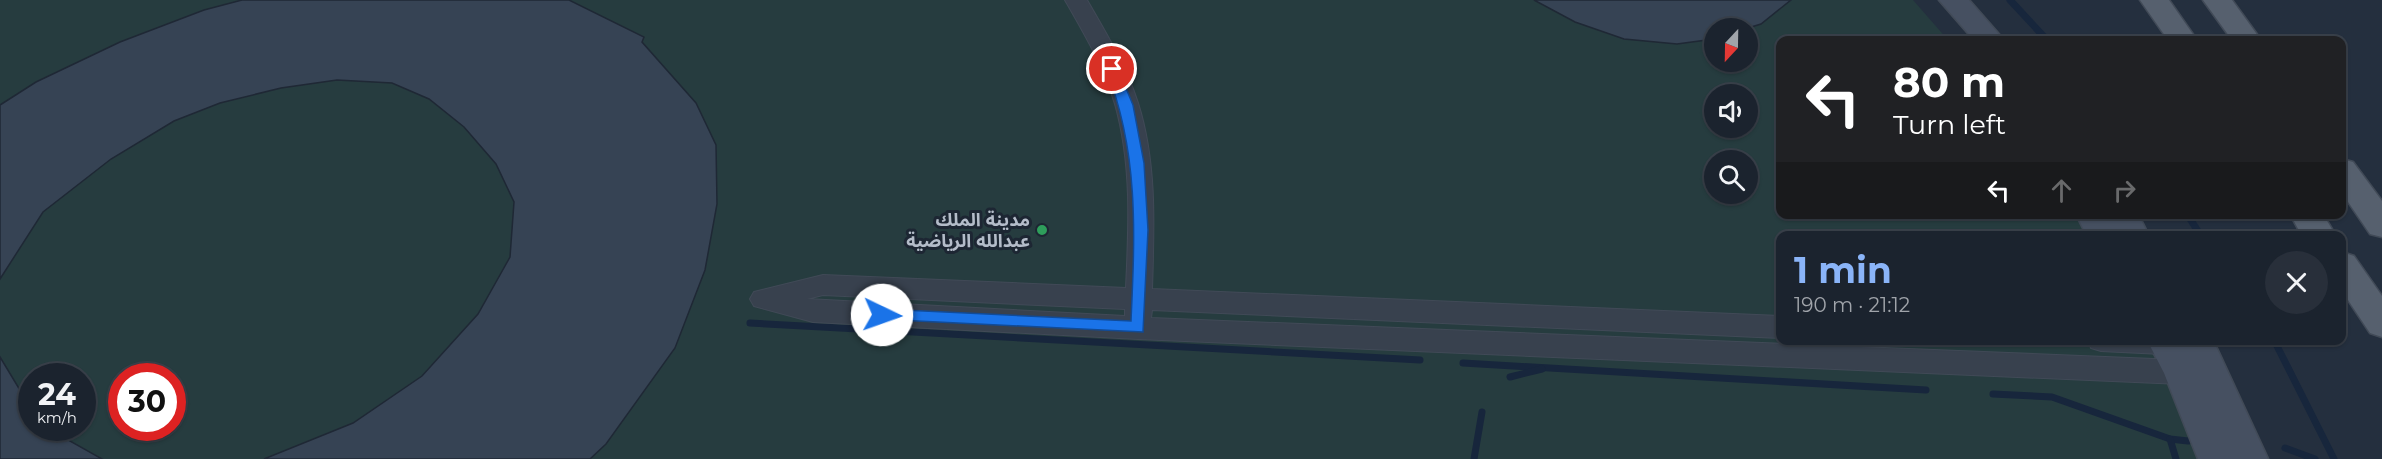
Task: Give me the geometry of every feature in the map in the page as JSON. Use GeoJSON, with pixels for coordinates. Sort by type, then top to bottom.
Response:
{"type":"FeatureCollection","features":[{"type":"Feature","properties":{"kind":"main road"},"geometry":{"type":"LineString","coordinates":[[1931,0],[1961,36]]}},
{"type":"Feature","properties":{"kind":"main road"},"geometry":{"type":"LineString","coordinates":[[1953,0],[1986,36]]}},
{"type":"Feature","properties":{"kind":"main road"},"geometry":{"type":"LineString","coordinates":[[2154,0],[2180,36]]}},
{"type":"Feature","properties":{"kind":"main road"},"geometry":{"type":"LineString","coordinates":[[2217,0],[2244,36]]}},
{"type":"Feature","properties":{"kind":"main road"},"geometry":{"type":"LineString","coordinates":[[2346,176],[2382,225]]}},
{"type":"Feature","properties":{"kind":"main road"},"geometry":{"type":"LineString","coordinates":[[2346,271],[2382,323]]}},
{"type":"Feature","properties":{"kind":"main road"},"geometry":{"type":"LineString","coordinates":[[2182,351],[2217,459]]}},
{"type":"Feature","properties":{"kind":"main road"},"geometry":{"type":"LineString","coordinates":[[2182,351],[2249,459]]}},
{"type":"Feature","properties":{"kind":"street"},"geometry":{"type":"LineString","coordinates":[[1076,0],[1105,51],[1126,105],[1138,163],[1142,230],[1138,314]]}},
{"type":"Feature","properties":{"kind":"street"},"geometry":{"type":"LineString","coordinates":[[1776,327],[1138,314],[813,311],[763,298],[823,285],[1138,314],[1776,337]]}},
{"type":"Feature","properties":{"kind":"street"},"geometry":{"type":"LineString","coordinates":[[2013,345],[2182,351]]}},
{"type":"Feature","properties":{"kind":"street"},"geometry":{"type":"LineString","coordinates":[[2138,345],[2182,351]]}},
{"type":"Feature","properties":{"kind":"green space","name":"مدينة الملك عبدالله الرياضية"},"geometry":{"type":"Polygon","coordinates":[[[0,0],[1913,0],[1944,36],[1776,36],[1776,219],[2078,219],[2085,231],[1776,231],[1776,345],[2150,345],[2184,414],[2201,459],[0,459],[0,0]]]}},
{"type":"Feature","properties":{"kind":"building"},"geometry":{"type":"Polygon","coordinates":[[[242,0],[569,0],[644,37],[642,42],[696,103],[716,145],[717,204],[705,270],[675,348],[606,444],[590,459],[264,459],[353,423],[422,376],[478,314],[510,257],[514,202],[496,164],[464,127],[429,99],[392,83],[337,80],[281,88],[220,103],[174,121],[111,159],[43,212],[0,279],[0,105],[36,82],[120,42],[204,10],[242,0]]]}},
{"type":"Feature","properties":{"kind":"building"},"geometry":{"type":"Polygon","coordinates":[[[1534,0],[1791,0],[1758,25],[1758,18],[1704,18],[1704,40],[1677,44],[1624,39],[1575,22],[1534,0]]]}},
{"type":"Feature","properties":{"kind":"building"},"geometry":{"type":"Polygon","coordinates":[[[0,357],[18,387],[18,441],[70,441],[102,459],[0,459],[0,357]]]}},
{"type":"Feature","properties":{"kind":"waterway"},"geometry":{"type":"LineString","coordinates":[[2010,0],[2043,36]]}},
{"type":"Feature","properties":{"kind":"waterway"},"geometry":{"type":"LineString","coordinates":[[2190,219],[2198,231]]}},
{"type":"Feature","properties":{"kind":"waterway"},"geometry":{"type":"LineString","coordinates":[[750,323],[1420,360]]}},
{"type":"Feature","properties":{"kind":"waterway"},"geometry":{"type":"LineString","coordinates":[[2277,345],[2334,459]]}},
{"type":"Feature","properties":{"kind":"waterway"},"geometry":{"type":"LineString","coordinates":[[1463,363],[1926,390]]}},
{"type":"Feature","properties":{"kind":"waterway"},"geometry":{"type":"LineString","coordinates":[[1510,377],[1542,369]]}},
{"type":"Feature","properties":{"kind":"waterway"},"geometry":{"type":"LineString","coordinates":[[1993,394],[2052,397],[2170,439]]}},
{"type":"Feature","properties":{"kind":"waterway"},"geometry":{"type":"LineString","coordinates":[[1474,459],[1482,412]]}},
{"type":"Feature","properties":{"kind":"waterway"},"geometry":{"type":"LineString","coordinates":[[2170,439],[2188,441]]}},
{"type":"Feature","properties":{"kind":"waterway"},"geometry":{"type":"LineString","coordinates":[[2170,439],[2176,459]]}},
{"type":"Feature","properties":{"kind":"waterway"},"geometry":{"type":"LineString","coordinates":[[2285,448],[2315,459]]}},
{"type":"Feature","properties":{"kind":"place","name":"مدينة الملك عبدالله الرياضية"},"geometry":{"type":"Point","coordinates":[1042,230]}},
{"type":"Feature","properties":{"kind":"route"},"geometry":{"type":"LineString","coordinates":[[882,315],[1138,328],[1142,230],[1138,163],[1126,105],[1112,69]]}}]}
